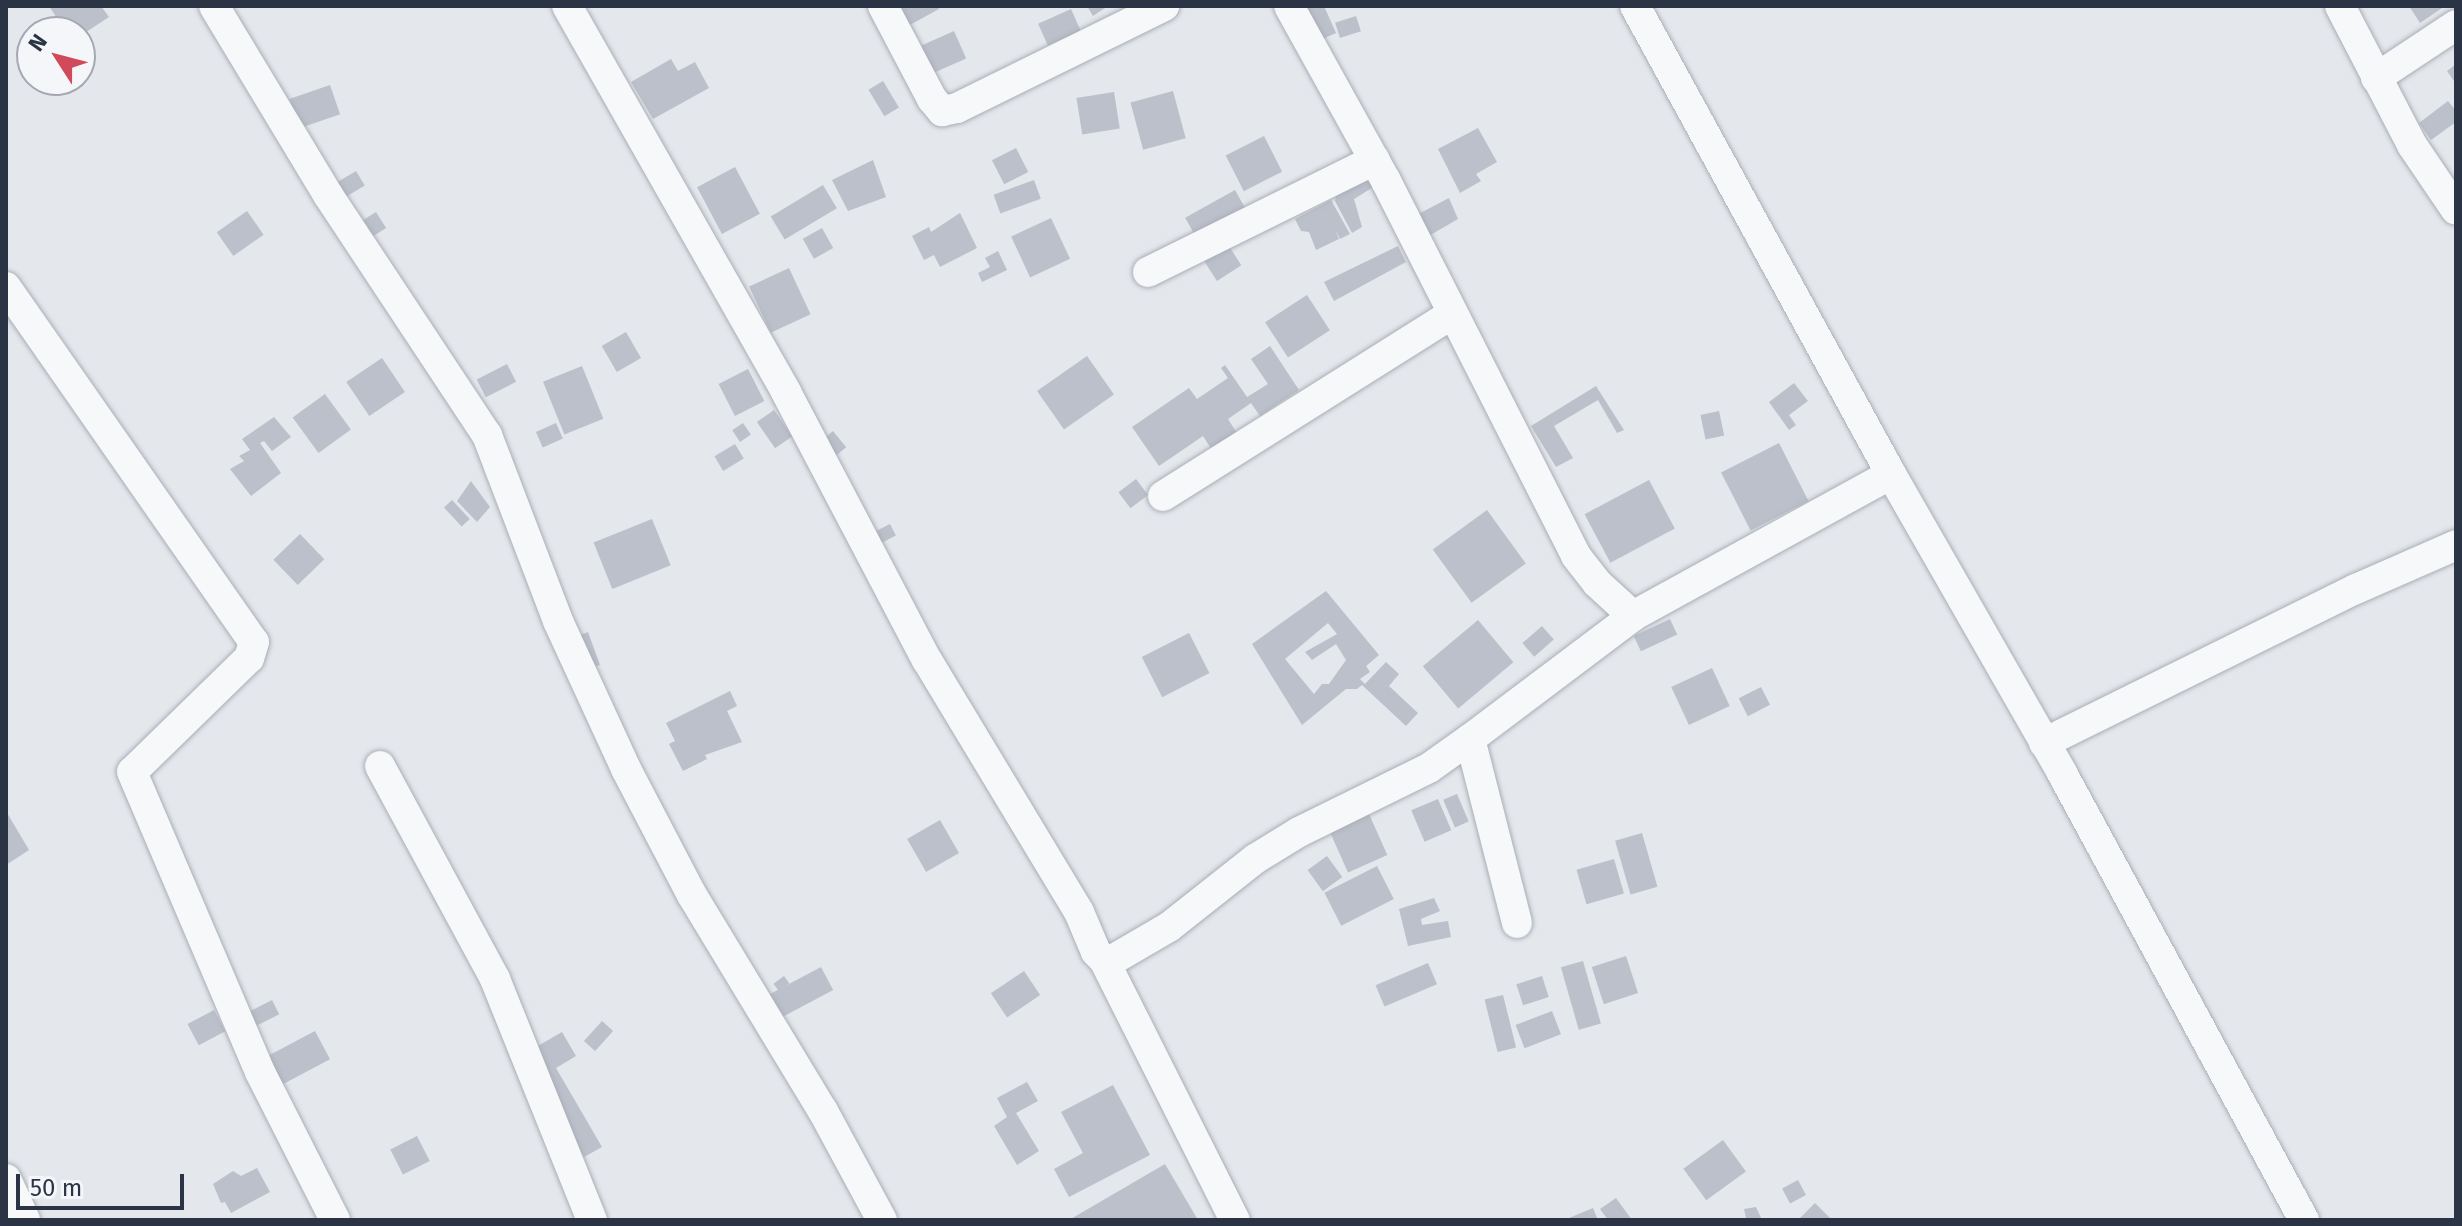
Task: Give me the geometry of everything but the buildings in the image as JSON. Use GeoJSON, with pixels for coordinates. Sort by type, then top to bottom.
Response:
{"type":"FeatureCollection","features":[{"type":"Feature","properties":{"kind":"street"},"geometry":{"type":"LineString","coordinates":[[214,6],[328,195],[487,435],[558,621],[626,769],[692,895],[823,1111],[882,1220]]}},
{"type":"Feature","properties":{"kind":"street"},"geometry":{"type":"LineString","coordinates":[[567,6],[786,392],[927,660],[1079,912],[1096,952],[1104,960],[1235,1220]]}},
{"type":"Feature","properties":{"kind":"street"},"geometry":{"type":"LineString","coordinates":[[883,6],[932,99],[942,111],[957,108],[1164,6]]}},
{"type":"Feature","properties":{"kind":"street"},"geometry":{"type":"LineString","coordinates":[[1289,6],[1375,160],[1576,556],[1597,583],[1633,616]]}},
{"type":"Feature","properties":{"kind":"street"},"geometry":{"type":"LineString","coordinates":[[1635,6],[1891,474],[2044,743],[2304,1220]]}},
{"type":"Feature","properties":{"kind":"street"},"geometry":{"type":"LineString","coordinates":[[2340,6],[2412,145],[2456,210]]}},
{"type":"Feature","properties":{"kind":"street"},"geometry":{"type":"LineString","coordinates":[[2376,78],[2456,25]]}},
{"type":"Feature","properties":{"kind":"street"},"geometry":{"type":"LineString","coordinates":[[1148,272],[1375,160]]}},
{"type":"Feature","properties":{"kind":"street"},"geometry":{"type":"LineString","coordinates":[[6,287],[254,642],[249,658],[132,772],[260,1072],[335,1220]]}},
{"type":"Feature","properties":{"kind":"street"},"geometry":{"type":"LineString","coordinates":[[1163,496],[1452,314]]}},
{"type":"Feature","properties":{"kind":"street"},"geometry":{"type":"LineString","coordinates":[[1104,960],[1114,959],[1169,927],[1255,859],[1299,832],[1416,775],[1470,739],[1633,616],[1891,474]]}},
{"type":"Feature","properties":{"kind":"street"},"geometry":{"type":"LineString","coordinates":[[2044,743],[2356,589],[2456,545]]}},
{"type":"Feature","properties":{"kind":"street"},"geometry":{"type":"LineString","coordinates":[[1470,739],[1517,923]]}},
{"type":"Feature","properties":{"kind":"street"},"geometry":{"type":"LineString","coordinates":[[380,766],[495,979],[592,1220]]}},
{"type":"Feature","properties":{"kind":"street"},"geometry":{"type":"LineString","coordinates":[[6,1179],[25,1220]]}}]}
